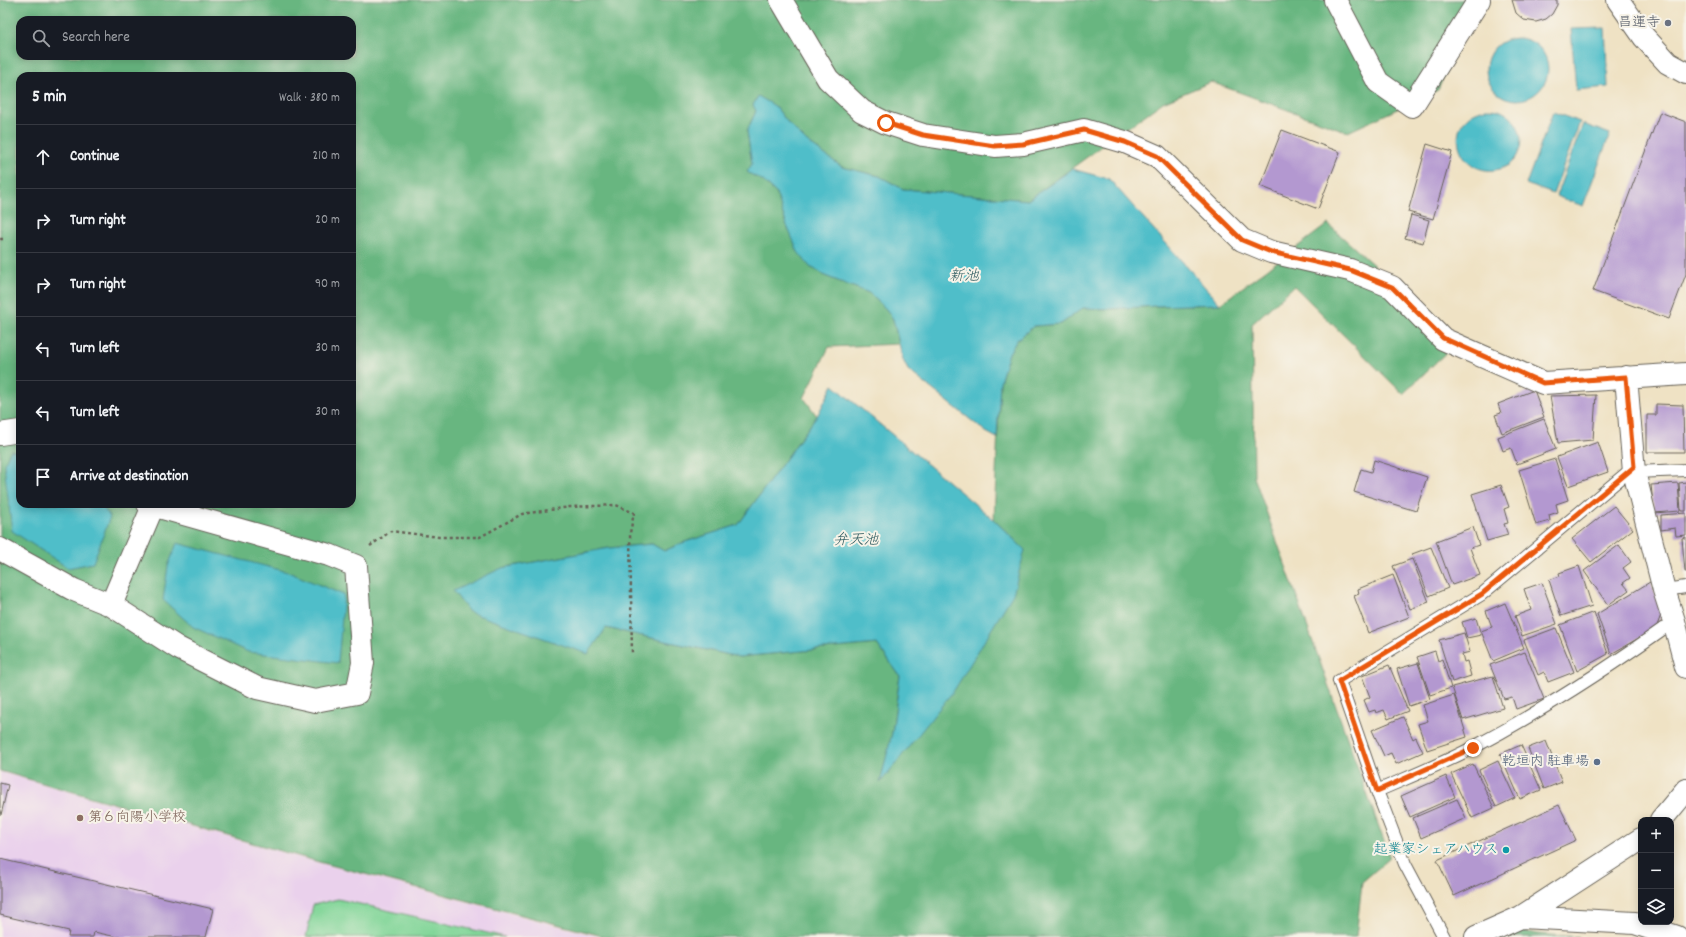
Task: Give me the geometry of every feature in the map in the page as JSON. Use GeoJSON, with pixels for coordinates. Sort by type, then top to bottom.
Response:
{"type":"FeatureCollection","features":[{"type":"Feature","properties":{"kind":"street"},"geometry":{"type":"LineString","coordinates":[[781,0],[828,79],[862,111],[886,123],[923,135],[995,146],[1023,144],[1084,130],[1125,142],[1157,156],[1242,240],[1271,252],[1350,270],[1392,287],[1443,338],[1543,383],[1686,374]]}},
{"type":"Feature","properties":{"kind":"street"},"geometry":{"type":"LineString","coordinates":[[1335,0],[1378,82],[1412,106],[1479,0]]}},
{"type":"Feature","properties":{"kind":"street"},"geometry":{"type":"LineString","coordinates":[[1618,0],[1649,42],[1668,62],[1686,73]]}},
{"type":"Feature","properties":{"kind":"street"},"geometry":{"type":"LineString","coordinates":[[1626,377],[1634,470],[1664,590],[1686,667]]}},
{"type":"Feature","properties":{"kind":"street"},"geometry":{"type":"LineString","coordinates":[[0,434],[16,432]]}},
{"type":"Feature","properties":{"kind":"street"},"geometry":{"type":"LineString","coordinates":[[111,605],[150,508]]}},
{"type":"Feature","properties":{"kind":"street"},"geometry":{"type":"LineString","coordinates":[[0,549],[74,590],[111,605],[178,648],[257,688],[315,701],[357,693],[363,663],[356,566],[329,555],[162,508]]}},
{"type":"Feature","properties":{"kind":"street"},"geometry":{"type":"LineString","coordinates":[[1664,817],[1686,790]]}},
{"type":"Feature","properties":{"kind":"street"},"geometry":{"type":"LineString","coordinates":[[1476,937],[1521,917],[1638,841]]}},
{"type":"Feature","properties":{"kind":"street"},"geometry":{"type":"LineString","coordinates":[[1521,917],[1635,923],[1677,937]]}},
{"type":"Feature","properties":{"kind":"lane"},"geometry":{"type":"LineString","coordinates":[[1444,937],[1405,864],[1377,791],[1339,681],[1482,594],[1634,470],[1686,470]]}},
{"type":"Feature","properties":{"kind":"lane"},"geometry":{"type":"LineString","coordinates":[[1664,590],[1686,588]]}},
{"type":"Feature","properties":{"kind":"lane"},"geometry":{"type":"LineString","coordinates":[[1377,791],[1473,748],[1545,706],[1624,656],[1674,621]]}},
{"type":"Feature","properties":{"kind":"path"},"geometry":{"type":"LineString","coordinates":[[0,239],[6,239]]}},
{"type":"Feature","properties":{"kind":"path"},"geometry":{"type":"LineString","coordinates":[[356,566],[364,551],[391,531],[439,537],[480,537],[522,514],[570,507],[616,505],[634,513],[630,533],[632,656]]}},
{"type":"Feature","properties":{"kind":"shaded area","name":"第６向陽小学校"},"geometry":{"type":"Polygon","coordinates":[[[0,772],[319,863],[601,937],[0,937],[0,772]]]}},
{"type":"Feature","properties":{"kind":"green space"},"geometry":{"type":"Polygon","coordinates":[[[0,0],[1476,0],[1438,90],[1348,132],[1211,82],[1163,102],[1028,200],[903,189],[879,176],[842,167],[806,141],[789,124],[775,106],[756,111],[747,131],[752,164],[748,172],[763,181],[776,193],[787,226],[810,267],[825,276],[869,293],[886,309],[893,319],[899,344],[829,347],[804,398],[817,416],[738,525],[682,543],[664,551],[652,544],[609,548],[502,568],[606,628],[739,657],[877,644],[900,676],[892,733],[881,782],[1025,550],[994,520],[1000,382],[1009,353],[1017,340],[1034,326],[1061,324],[1082,308],[1110,309],[1220,304],[1328,224],[1458,341],[1403,394],[1294,286],[1252,324],[1254,477],[1390,858],[1362,882],[1356,937],[606,937],[319,862],[0,771],[0,0]]]}},
{"type":"Feature","properties":{"kind":"green space"},"geometry":{"type":"Polygon","coordinates":[[[338,899],[505,937],[306,937],[313,905],[338,899]]]}},
{"type":"Feature","properties":{"kind":"green space"},"geometry":{"type":"Polygon","coordinates":[[[1518,930],[1538,934],[1579,937],[1508,937],[1518,930]]]}},
{"type":"Feature","properties":{"kind":"water"},"geometry":{"type":"Polygon","coordinates":[[[1605,28],[1608,87],[1576,90],[1571,29],[1605,28]]]}},
{"type":"Feature","properties":{"kind":"water"},"geometry":{"type":"Polygon","coordinates":[[[1517,38],[1529,40],[1539,47],[1546,57],[1548,69],[1546,81],[1539,91],[1529,98],[1517,100],[1505,98],[1495,91],[1488,81],[1486,69],[1488,57],[1495,47],[1505,40],[1517,38]]]}},
{"type":"Feature","properties":{"kind":"water","name":"新池"},"geometry":{"type":"Polygon","coordinates":[[[758,96],[775,106],[789,124],[806,141],[842,167],[879,176],[903,189],[1028,200],[1072,169],[1109,179],[1220,304],[1110,309],[1083,308],[1061,324],[1034,326],[1017,340],[1009,353],[1000,382],[997,438],[986,432],[908,370],[903,360],[893,319],[886,309],[869,293],[825,276],[810,267],[798,252],[787,226],[776,193],[763,181],[747,172],[752,164],[747,131],[756,111],[753,105],[758,96]]]}},
{"type":"Feature","properties":{"kind":"water"},"geometry":{"type":"Polygon","coordinates":[[[1485,109],[1499,110],[1509,116],[1518,127],[1520,133],[1520,146],[1515,159],[1500,169],[1486,170],[1474,166],[1465,158],[1460,147],[1458,136],[1462,125],[1470,115],[1485,109]]]}},
{"type":"Feature","properties":{"kind":"water"},"geometry":{"type":"Polygon","coordinates":[[[1553,112],[1580,122],[1553,194],[1526,184],[1553,112]]]}},
{"type":"Feature","properties":{"kind":"water"},"geometry":{"type":"Polygon","coordinates":[[[1583,124],[1610,134],[1583,206],[1556,196],[1583,124]]]}},
{"type":"Feature","properties":{"kind":"water","name":"弁天池"},"geometry":{"type":"Polygon","coordinates":[[[833,385],[994,520],[1025,550],[1013,594],[955,689],[880,783],[892,733],[900,676],[877,644],[739,657],[606,628],[588,654],[469,612],[453,591],[502,568],[609,548],[652,544],[664,551],[682,543],[738,525],[817,416],[833,385]]]}},
{"type":"Feature","properties":{"kind":"water"},"geometry":{"type":"Polygon","coordinates":[[[11,450],[16,452],[16,508],[104,508],[110,517],[93,563],[68,568],[12,531],[4,464],[11,450]]]}},
{"type":"Feature","properties":{"kind":"water"},"geometry":{"type":"Polygon","coordinates":[[[177,543],[288,572],[344,595],[338,663],[248,652],[193,627],[163,600],[168,566],[177,543]]]}},
{"type":"Feature","properties":{"kind":"building"},"geometry":{"type":"Polygon","coordinates":[[[1512,0],[1557,0],[1557,5],[1552,14],[1546,19],[1536,22],[1524,20],[1516,13],[1512,0]]]}},
{"type":"Feature","properties":{"kind":"building"},"geometry":{"type":"Polygon","coordinates":[[[1660,112],[1686,122],[1686,274],[1669,319],[1593,291],[1660,112]]]}},
{"type":"Feature","properties":{"kind":"building"},"geometry":{"type":"Polygon","coordinates":[[[1282,130],[1340,152],[1318,209],[1260,186],[1282,130]]]}},
{"type":"Feature","properties":{"kind":"building"},"geometry":{"type":"Polygon","coordinates":[[[1427,144],[1452,152],[1433,219],[1408,212],[1427,144]]]}},
{"type":"Feature","properties":{"kind":"building"},"geometry":{"type":"Polygon","coordinates":[[[1411,215],[1429,220],[1423,243],[1405,238],[1411,215]]]}},
{"type":"Feature","properties":{"kind":"building"},"geometry":{"type":"Polygon","coordinates":[[[1534,390],[1544,417],[1502,433],[1495,415],[1501,413],[1498,404],[1534,390]]]}},
{"type":"Feature","properties":{"kind":"building"},"geometry":{"type":"Polygon","coordinates":[[[1596,395],[1593,440],[1558,443],[1550,396],[1596,395]]]}},
{"type":"Feature","properties":{"kind":"building"},"geometry":{"type":"Polygon","coordinates":[[[1656,404],[1683,405],[1684,452],[1647,452],[1647,415],[1656,415],[1656,404]]]}},
{"type":"Feature","properties":{"kind":"building"},"geometry":{"type":"Polygon","coordinates":[[[1544,419],[1556,449],[1517,464],[1511,448],[1503,451],[1498,437],[1544,419]]]}},
{"type":"Feature","properties":{"kind":"building"},"geometry":{"type":"Polygon","coordinates":[[[1598,442],[1608,472],[1568,486],[1557,457],[1598,442]]]}},
{"type":"Feature","properties":{"kind":"building"},"geometry":{"type":"Polygon","coordinates":[[[1555,459],[1568,500],[1556,504],[1558,512],[1549,515],[1550,521],[1536,525],[1519,470],[1555,459]]]}},
{"type":"Feature","properties":{"kind":"building"},"geometry":{"type":"Polygon","coordinates":[[[1374,460],[1427,477],[1416,511],[1354,492],[1361,469],[1371,472],[1374,460]]]}},
{"type":"Feature","properties":{"kind":"building"},"geometry":{"type":"Polygon","coordinates":[[[1686,482],[1686,511],[1681,511],[1679,483],[1686,482]]]}},
{"type":"Feature","properties":{"kind":"building"},"geometry":{"type":"Polygon","coordinates":[[[1678,483],[1680,511],[1654,513],[1651,485],[1678,483]]]}},
{"type":"Feature","properties":{"kind":"building"},"geometry":{"type":"Polygon","coordinates":[[[1501,485],[1509,507],[1504,509],[1508,523],[1504,524],[1508,535],[1487,541],[1472,494],[1501,485]]]}},
{"type":"Feature","properties":{"kind":"building"},"geometry":{"type":"Polygon","coordinates":[[[1614,506],[1633,529],[1591,562],[1572,539],[1614,506]]]}},
{"type":"Feature","properties":{"kind":"building"},"geometry":{"type":"Polygon","coordinates":[[[1686,513],[1686,535],[1676,536],[1675,528],[1661,530],[1661,515],[1686,513]]]}},
{"type":"Feature","properties":{"kind":"building"},"geometry":{"type":"Polygon","coordinates":[[[1473,527],[1479,545],[1470,548],[1480,575],[1452,585],[1436,541],[1473,527]]]}},
{"type":"Feature","properties":{"kind":"building"},"geometry":{"type":"Polygon","coordinates":[[[1686,537],[1686,572],[1685,572],[1682,538],[1686,537]]]}},
{"type":"Feature","properties":{"kind":"building"},"geometry":{"type":"Polygon","coordinates":[[[1619,545],[1631,562],[1623,568],[1630,578],[1623,583],[1629,590],[1608,605],[1584,571],[1619,545]]]}},
{"type":"Feature","properties":{"kind":"building"},"geometry":{"type":"Polygon","coordinates":[[[1431,547],[1448,588],[1429,596],[1412,554],[1431,547]]]}},
{"type":"Feature","properties":{"kind":"building"},"geometry":{"type":"Polygon","coordinates":[[[1412,559],[1429,602],[1410,609],[1393,566],[1412,559]]]}},
{"type":"Feature","properties":{"kind":"building"},"geometry":{"type":"Polygon","coordinates":[[[1579,566],[1592,606],[1561,616],[1549,580],[1560,576],[1559,573],[1579,566]]]}},
{"type":"Feature","properties":{"kind":"building"},"geometry":{"type":"Polygon","coordinates":[[[1393,575],[1409,617],[1368,633],[1354,596],[1359,594],[1358,589],[1393,575]]]}},
{"type":"Feature","properties":{"kind":"building"},"geometry":{"type":"Polygon","coordinates":[[[1650,582],[1663,610],[1656,628],[1611,654],[1597,614],[1650,582]]]}},
{"type":"Feature","properties":{"kind":"building"},"geometry":{"type":"Polygon","coordinates":[[[1542,583],[1557,624],[1522,636],[1515,616],[1531,610],[1524,589],[1542,583]]]}},
{"type":"Feature","properties":{"kind":"building"},"geometry":{"type":"Polygon","coordinates":[[[1505,603],[1524,648],[1493,661],[1481,631],[1492,627],[1486,611],[1505,603]]]}},
{"type":"Feature","properties":{"kind":"building"},"geometry":{"type":"Polygon","coordinates":[[[1594,612],[1608,654],[1577,671],[1560,625],[1594,612]]]}},
{"type":"Feature","properties":{"kind":"building"},"geometry":{"type":"Polygon","coordinates":[[[1476,618],[1481,635],[1467,638],[1462,622],[1476,618]]]}},
{"type":"Feature","properties":{"kind":"building"},"geometry":{"type":"Polygon","coordinates":[[[1556,628],[1574,672],[1548,682],[1544,672],[1538,675],[1524,640],[1556,628]]]}},
{"type":"Feature","properties":{"kind":"building"},"geometry":{"type":"Polygon","coordinates":[[[1464,633],[1470,652],[1462,654],[1464,662],[1467,661],[1471,676],[1452,682],[1439,640],[1464,633]]]}},
{"type":"Feature","properties":{"kind":"building"},"geometry":{"type":"Polygon","coordinates":[[[1435,651],[1438,661],[1442,659],[1451,688],[1430,695],[1417,657],[1435,651]]]}},
{"type":"Feature","properties":{"kind":"building"},"geometry":{"type":"Polygon","coordinates":[[[1525,652],[1544,699],[1516,709],[1512,697],[1504,699],[1490,665],[1525,652]]]}},
{"type":"Feature","properties":{"kind":"building"},"geometry":{"type":"Polygon","coordinates":[[[1418,663],[1430,699],[1409,706],[1397,669],[1418,663]]]}},
{"type":"Feature","properties":{"kind":"building"},"geometry":{"type":"Polygon","coordinates":[[[1389,665],[1408,711],[1388,719],[1384,710],[1376,713],[1375,710],[1369,712],[1364,700],[1370,697],[1362,676],[1389,665]]]}},
{"type":"Feature","properties":{"kind":"building"},"geometry":{"type":"Polygon","coordinates":[[[1493,676],[1503,708],[1463,720],[1452,687],[1493,676]]]}},
{"type":"Feature","properties":{"kind":"building"},"geometry":{"type":"Polygon","coordinates":[[[1454,695],[1467,737],[1427,750],[1418,724],[1428,721],[1423,705],[1454,695]]]}},
{"type":"Feature","properties":{"kind":"building"},"geometry":{"type":"Polygon","coordinates":[[[1403,717],[1413,739],[1416,737],[1423,752],[1396,764],[1391,753],[1384,756],[1372,730],[1403,717]]]}},
{"type":"Feature","properties":{"kind":"building"},"geometry":{"type":"Polygon","coordinates":[[[1546,741],[1562,782],[1544,789],[1528,748],[1546,741]]]}},
{"type":"Feature","properties":{"kind":"building"},"geometry":{"type":"Polygon","coordinates":[[[1521,745],[1541,790],[1520,799],[1500,754],[1521,745]]]}},
{"type":"Feature","properties":{"kind":"building"},"geometry":{"type":"Polygon","coordinates":[[[1498,761],[1515,798],[1496,807],[1479,770],[1498,761]]]}},
{"type":"Feature","properties":{"kind":"building"},"geometry":{"type":"Polygon","coordinates":[[[1473,764],[1494,808],[1472,818],[1451,774],[1473,764]]]}},
{"type":"Feature","properties":{"kind":"building"},"geometry":{"type":"Polygon","coordinates":[[[1446,776],[1455,797],[1410,817],[1401,796],[1446,776]]]}},
{"type":"Feature","properties":{"kind":"building"},"geometry":{"type":"Polygon","coordinates":[[[0,783],[8,785],[1,815],[0,815],[0,783]]]}},
{"type":"Feature","properties":{"kind":"building"},"geometry":{"type":"Polygon","coordinates":[[[1457,799],[1466,818],[1421,838],[1413,818],[1457,799]]]}},
{"type":"Feature","properties":{"kind":"building","name":"起業家シェアハウス"},"geometry":{"type":"Polygon","coordinates":[[[1559,805],[1576,840],[1454,896],[1437,860],[1559,805]]]}},
{"type":"Feature","properties":{"kind":"building"},"geometry":{"type":"Polygon","coordinates":[[[0,859],[213,909],[206,937],[117,937],[94,932],[93,937],[68,937],[69,931],[0,915],[0,859]]]}},
{"type":"Feature","properties":{"kind":"place","name":"昌運寺"},"geometry":{"type":"Point","coordinates":[1668,23]}},
{"type":"Feature","properties":{"kind":"place","name":"乾垣内 駐車場"},"geometry":{"type":"Point","coordinates":[1597,762]}},
{"type":"Feature","properties":{"kind":"place","name":"第６向陽小学校"},"geometry":{"type":"Point","coordinates":[80,818]}},
{"type":"Feature","properties":{"kind":"place","name":"起業家シェアハウス"},"geometry":{"type":"Point","coordinates":[1506,850]}},
{"type":"Feature","properties":{"kind":"route"},"geometry":{"type":"LineString","coordinates":[[886,123],[923,135],[995,146],[1023,144],[1084,130],[1125,142],[1157,156],[1242,240],[1271,252],[1350,270],[1392,287],[1443,338],[1543,383],[1626,377],[1634,467],[1482,594],[1339,681],[1377,791],[1473,748]]}}]}
